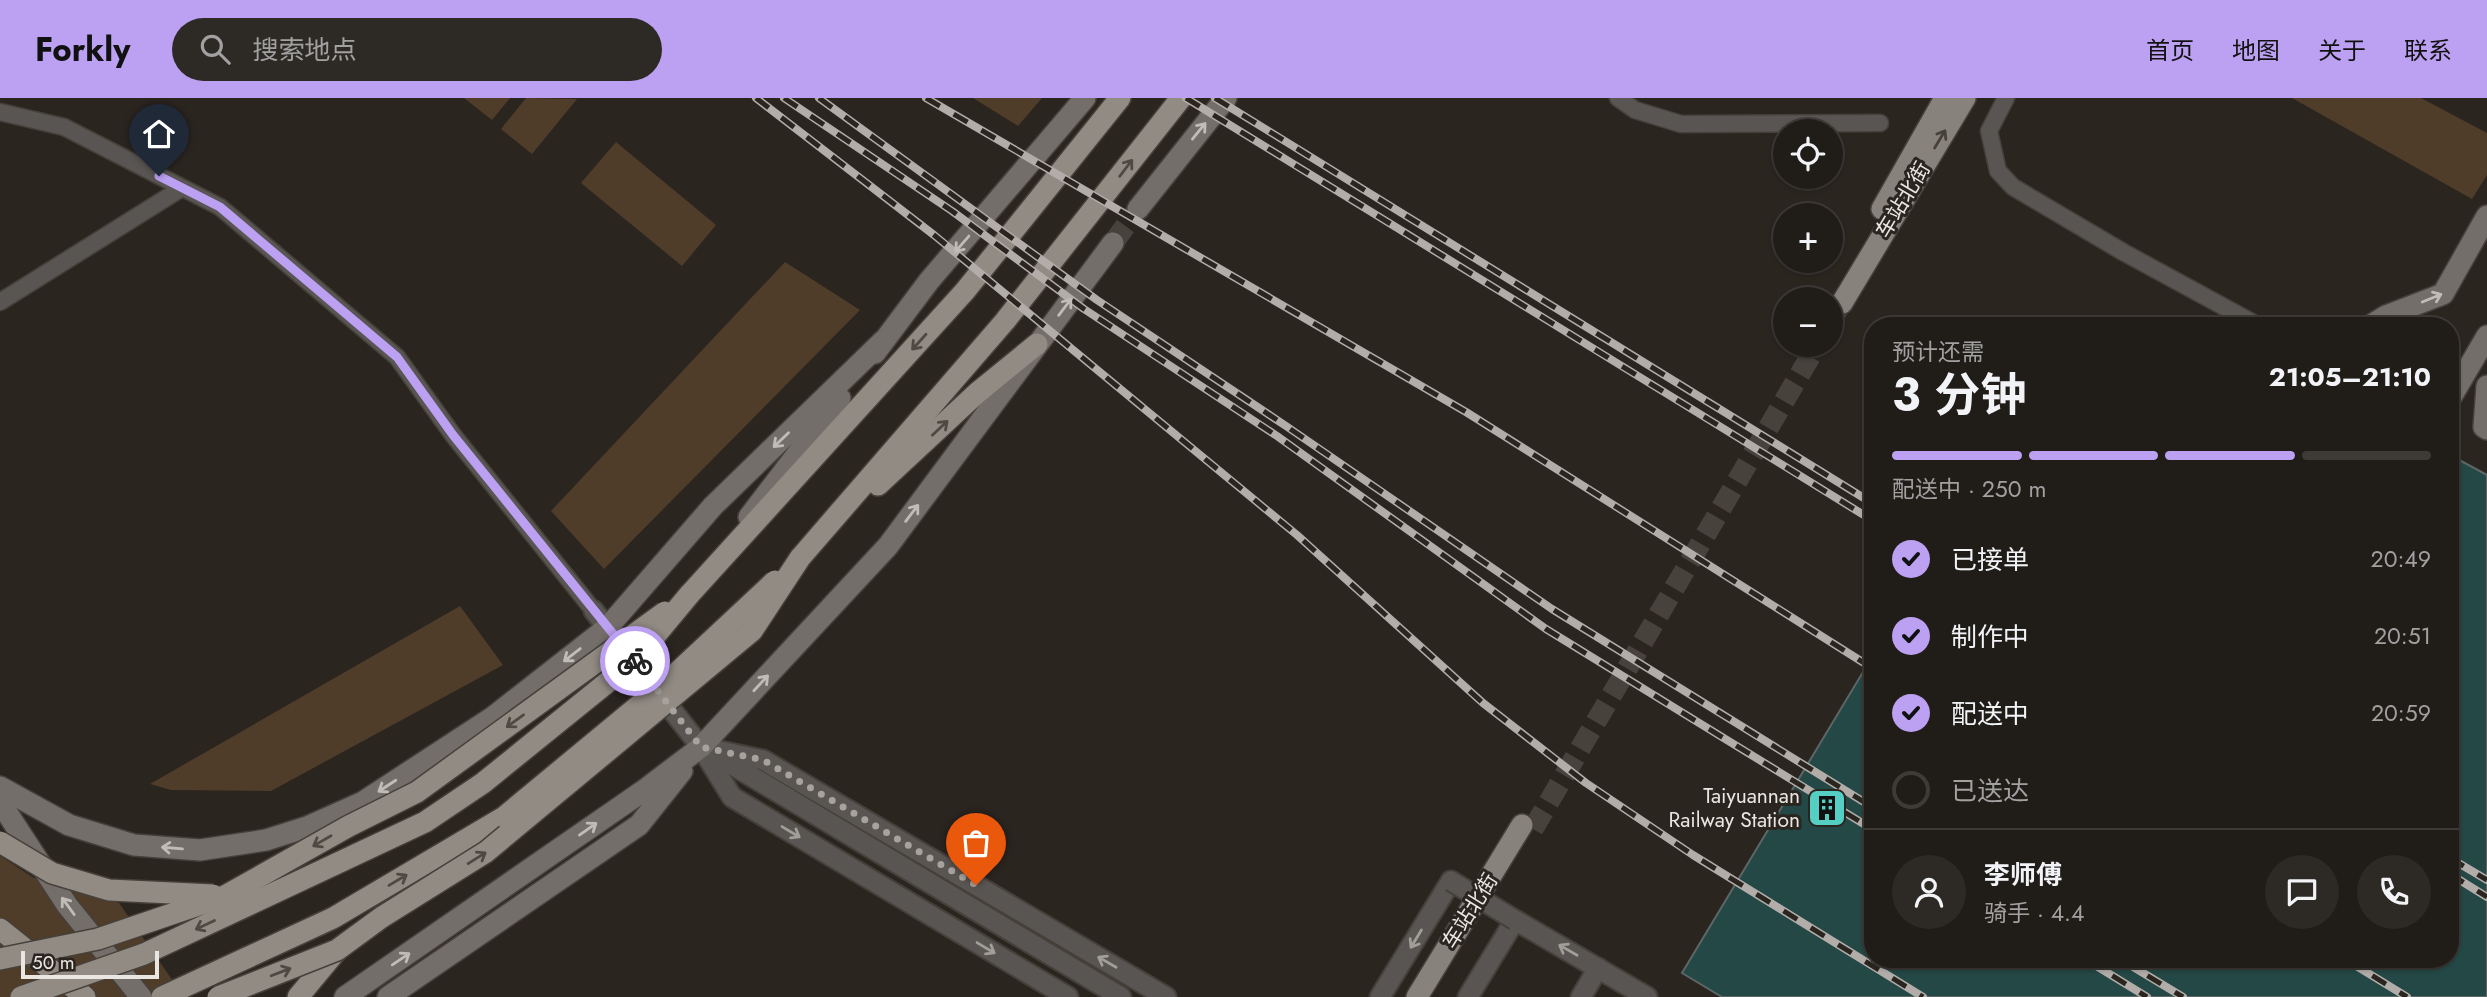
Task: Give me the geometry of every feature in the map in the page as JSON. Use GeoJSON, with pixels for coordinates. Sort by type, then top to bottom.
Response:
{"type":"FeatureCollection","features":[{"type":"Feature","properties":{"kind":"highway"},"geometry":{"type":"LineString","coordinates":[[21,997],[144,954],[425,822],[483,783],[635,660],[689,595],[965,291],[1120,98]]}},
{"type":"Feature","properties":{"kind":"highway"},"geometry":{"type":"LineString","coordinates":[[298,997],[337,950],[382,917],[486,852],[752,631],[800,558],[1012,312],[1181,98]]}},
{"type":"Feature","properties":{"kind":"highway"},"geometry":{"type":"LineString","coordinates":[[162,997],[333,918],[504,817],[667,682],[977,393],[1037,344]]}},
{"type":"Feature","properties":{"kind":"highway"},"geometry":{"type":"LineString","coordinates":[[0,959],[98,939],[225,896],[349,826],[417,792],[689,595]]}},
{"type":"Feature","properties":{"kind":"highway"},"geometry":{"type":"LineString","coordinates":[[0,842],[52,873],[108,890],[225,896]]}},
{"type":"Feature","properties":{"kind":"highway"},"geometry":{"type":"LineString","coordinates":[[0,929],[85,997]]}},
{"type":"Feature","properties":{"kind":"highway"},"geometry":{"type":"LineString","coordinates":[[218,997],[337,950]]}},
{"type":"Feature","properties":{"kind":"main road"},"geometry":{"type":"LineString","coordinates":[[689,595],[929,281],[1085,98]]}},
{"type":"Feature","properties":{"kind":"main road"},"geometry":{"type":"LineString","coordinates":[[1138,209],[1226,98]]}},
{"type":"Feature","properties":{"kind":"main road","name":"车站北街"},"geometry":{"type":"LineString","coordinates":[[1945,98],[1837,300],[1965,98]]}},
{"type":"Feature","properties":{"kind":"main road"},"geometry":{"type":"LineString","coordinates":[[2384,317],[2443,294],[2487,216]]}},
{"type":"Feature","properties":{"kind":"main road"},"geometry":{"type":"LineString","coordinates":[[388,997],[639,825],[701,747],[888,546],[1113,243]]}},
{"type":"Feature","properties":{"kind":"main road"},"geometry":{"type":"LineString","coordinates":[[2459,384],[2487,336]]}},
{"type":"Feature","properties":{"kind":"main road"},"geometry":{"type":"LineString","coordinates":[[0,788],[69,825],[134,845],[200,850],[266,840],[307,827],[363,802],[493,717],[601,619],[883,341]]}},
{"type":"Feature","properties":{"kind":"main road"},"geometry":{"type":"LineString","coordinates":[[2487,386],[2484,428],[2487,429]]}},
{"type":"Feature","properties":{"kind":"main road"},"geometry":{"type":"LineString","coordinates":[[345,997],[643,791],[701,747]]}},
{"type":"Feature","properties":{"kind":"main road"},"geometry":{"type":"LineString","coordinates":[[0,802],[66,905],[141,997]]}},
{"type":"Feature","properties":{"kind":"main road","name":"车站北街"},"geometry":{"type":"LineString","coordinates":[[1417,997],[1528,827],[1433,997]]}},
{"type":"Feature","properties":{"kind":"street"},"geometry":{"type":"LineString","coordinates":[[1618,98],[1635,110],[1681,124],[1880,123]]}},
{"type":"Feature","properties":{"kind":"street"},"geometry":{"type":"LineString","coordinates":[[2006,98],[1989,131],[1998,171],[2013,187],[2123,252],[2242,317]]}},
{"type":"Feature","properties":{"kind":"street"},"geometry":{"type":"LineString","coordinates":[[0,112],[64,127],[220,207],[397,357],[453,435],[701,747],[732,797],[1068,997]]}},
{"type":"Feature","properties":{"kind":"street"},"geometry":{"type":"LineString","coordinates":[[0,302],[182,188]]}},
{"type":"Feature","properties":{"kind":"street"},"geometry":{"type":"LineString","coordinates":[[701,747],[746,781],[1121,997]]}},
{"type":"Feature","properties":{"kind":"street"},"geometry":{"type":"LineString","coordinates":[[701,747],[763,760],[1166,997]]}},
{"type":"Feature","properties":{"kind":"street"},"geometry":{"type":"LineString","coordinates":[[855,842],[1104,997]]}},
{"type":"Feature","properties":{"kind":"street"},"geometry":{"type":"LineString","coordinates":[[1381,997],[1451,881],[1647,997]]}},
{"type":"Feature","properties":{"kind":"street"},"geometry":{"type":"LineString","coordinates":[[1468,997],[1522,924]]}},
{"type":"Feature","properties":{"kind":"street"},"geometry":{"type":"LineString","coordinates":[[1581,997],[1598,968]]}},
{"type":"Feature","properties":{"kind":"shaded area"},"geometry":{"type":"Polygon","coordinates":[[[464,98],[510,98],[492,120],[464,98]]]}},
{"type":"Feature","properties":{"kind":"shaded area"},"geometry":{"type":"Polygon","coordinates":[[[526,98],[577,99],[532,154],[501,129],[526,98]]]}},
{"type":"Feature","properties":{"kind":"shaded area"},"geometry":{"type":"Polygon","coordinates":[[[973,98],[1042,98],[1018,126],[973,98]]]}},
{"type":"Feature","properties":{"kind":"shaded area"},"geometry":{"type":"Polygon","coordinates":[[[2292,98],[2421,98],[2487,133],[2487,175],[2472,199],[2292,98]]]}},
{"type":"Feature","properties":{"kind":"shaded area"},"geometry":{"type":"Polygon","coordinates":[[[616,142],[716,225],[682,266],[581,183],[616,142]]]}},
{"type":"Feature","properties":{"kind":"shaded area"},"geometry":{"type":"Polygon","coordinates":[[[785,262],[860,310],[604,569],[551,511],[785,262]]]}},
{"type":"Feature","properties":{"kind":"shaded area"},"geometry":{"type":"Polygon","coordinates":[[[460,606],[503,665],[271,791],[171,790],[150,784],[460,606]]]}},
{"type":"Feature","properties":{"kind":"shaded area"},"geometry":{"type":"Polygon","coordinates":[[[0,856],[34,878],[119,903],[184,997],[0,997],[0,856]]]}},
{"type":"Feature","properties":{"kind":"building","name":"Taiyuannan Railway Station"},"geometry":{"type":"Polygon","coordinates":[[[2459,460],[2487,475],[2487,997],[1722,997],[1682,973],[1864,670],[1864,968],[2459,968],[2459,460]]]}},
{"type":"Feature","properties":{"kind":"tunnel"},"geometry":{"type":"LineString","coordinates":[[1113,243],[1138,209]]}},
{"type":"Feature","properties":{"kind":"tunnel"},"geometry":{"type":"LineString","coordinates":[[1533,829],[1810,357]]}},
{"type":"Feature","properties":{"kind":"railway"},"geometry":{"type":"LineString","coordinates":[[756,98],[934,235],[1297,535],[1483,703],[1586,783],[1693,855],[1864,961]]}},
{"type":"Feature","properties":{"kind":"railway"},"geometry":{"type":"LineString","coordinates":[[784,98],[952,211],[1084,309],[1277,436],[1546,629],[1864,824]]}},
{"type":"Feature","properties":{"kind":"railway"},"geometry":{"type":"LineString","coordinates":[[819,98],[1097,300],[1552,609],[1864,802]]}},
{"type":"Feature","properties":{"kind":"railway"},"geometry":{"type":"LineString","coordinates":[[926,98],[1466,412],[1864,663]]}},
{"type":"Feature","properties":{"kind":"railway"},"geometry":{"type":"LineString","coordinates":[[1186,98],[1864,515]]}},
{"type":"Feature","properties":{"kind":"railway"},"geometry":{"type":"LineString","coordinates":[[1215,98],[1864,498]]}},
{"type":"Feature","properties":{"kind":"railway"},"geometry":{"type":"LineString","coordinates":[[2459,863],[2487,880]]}},
{"type":"Feature","properties":{"kind":"railway"},"geometry":{"type":"LineString","coordinates":[[2459,880],[2487,897]]}},
{"type":"Feature","properties":{"kind":"railway"},"geometry":{"type":"LineString","coordinates":[[1876,968],[1923,997]]}},
{"type":"Feature","properties":{"kind":"railway"},"geometry":{"type":"LineString","coordinates":[[2100,968],[2147,997]]}},
{"type":"Feature","properties":{"kind":"railway"},"geometry":{"type":"LineString","coordinates":[[2135,968],[2183,997]]}},
{"type":"Feature","properties":{"kind":"railway"},"geometry":{"type":"LineString","coordinates":[[2360,968],[2407,997]]}},
{"type":"Feature","properties":{"kind":"way so far"},"geometry":{"type":"LineString","coordinates":[[635,661],[701,747],[763,760],[976,885]]}},
{"type":"Feature","properties":{"kind":"place","name":"Taiyuannan Railway Station"},"geometry":{"type":"Point","coordinates":[1827,808]}},
{"type":"Feature","properties":{"kind":"route"},"geometry":{"type":"LineString","coordinates":[[159,176],[220,207],[397,357],[453,435],[635,661]]}}]}
